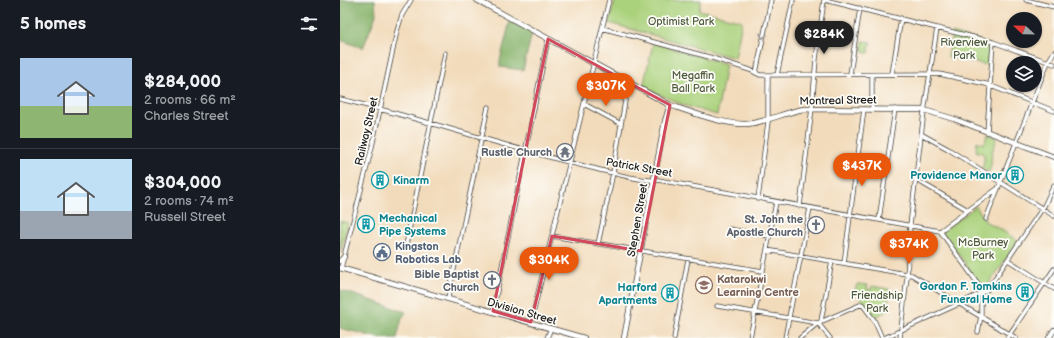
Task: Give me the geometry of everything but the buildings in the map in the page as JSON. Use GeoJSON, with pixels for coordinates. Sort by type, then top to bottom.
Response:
{"type":"FeatureCollection","features":[{"type":"Feature","properties":{"kind":"main road","name":"Montreal Street"},"geometry":{"type":"LineString","coordinates":[[477,0],[670,105],[704,116],[740,124],[753,123],[792,111],[812,108],[924,110],[1054,157]]}},
{"type":"Feature","properties":{"kind":"main road","name":"Stephen Street"},"geometry":{"type":"LineString","coordinates":[[624,338],[665,121],[670,105]]}},
{"type":"Feature","properties":{"kind":"main road"},"geometry":{"type":"LineString","coordinates":[[340,261],[344,257]]}},
{"type":"Feature","properties":{"kind":"main road","name":"Division Street"},"geometry":{"type":"LineString","coordinates":[[341,268],[584,338]]}},
{"type":"Feature","properties":{"kind":"main road"},"geometry":{"type":"LineString","coordinates":[[1049,338],[1054,330]]}},
{"type":"Feature","properties":{"kind":"street","name":"Railway Street"},"geometry":{"type":"LineString","coordinates":[[341,268],[381,108],[397,31],[402,14],[411,0]]}},
{"type":"Feature","properties":{"kind":"street"},"geometry":{"type":"LineString","coordinates":[[531,322],[609,0]]}},
{"type":"Feature","properties":{"kind":"street"},"geometry":{"type":"LineString","coordinates":[[756,72],[771,0]]}},
{"type":"Feature","properties":{"kind":"street"},"geometry":{"type":"LineString","coordinates":[[777,75],[792,0]]}},
{"type":"Feature","properties":{"kind":"street"},"geometry":{"type":"LineString","coordinates":[[800,206],[812,108],[814,74],[825,0],[994,42],[1054,64]]}},
{"type":"Feature","properties":{"kind":"street"},"geometry":{"type":"LineString","coordinates":[[1026,0],[1054,7]]}},
{"type":"Feature","properties":{"kind":"street"},"geometry":{"type":"LineString","coordinates":[[850,74],[860,8]]}},
{"type":"Feature","properties":{"kind":"street"},"geometry":{"type":"LineString","coordinates":[[892,74],[901,18]]}},
{"type":"Feature","properties":{"kind":"street"},"geometry":{"type":"LineString","coordinates":[[602,28],[709,57],[760,74],[945,75],[990,86],[1054,111]]}},
{"type":"Feature","properties":{"kind":"street"},"geometry":{"type":"LineString","coordinates":[[900,338],[915,179],[929,74],[937,28]]}},
{"type":"Feature","properties":{"kind":"street"},"geometry":{"type":"LineString","coordinates":[[493,312],[548,39]]}},
{"type":"Feature","properties":{"kind":"street"},"geometry":{"type":"LineString","coordinates":[[987,132],[994,42]]}},
{"type":"Feature","properties":{"kind":"street"},"geometry":{"type":"LineString","coordinates":[[406,245],[432,123],[445,52]]}},
{"type":"Feature","properties":{"kind":"street"},"geometry":{"type":"LineString","coordinates":[[986,218],[1048,62],[1054,52]]}},
{"type":"Feature","properties":{"kind":"street"},"geometry":{"type":"LineString","coordinates":[[758,199],[768,119],[768,75]]}},
{"type":"Feature","properties":{"kind":"street"},"geometry":{"type":"LineString","coordinates":[[872,75],[872,108]]}},
{"type":"Feature","properties":{"kind":"street"},"geometry":{"type":"LineString","coordinates":[[598,244],[613,173],[628,83]]}},
{"type":"Feature","properties":{"kind":"street","name":"Patrick Street"},"geometry":{"type":"LineString","coordinates":[[340,99],[381,108],[570,163],[613,173],[940,231]]}},
{"type":"Feature","properties":{"kind":"street"},"geometry":{"type":"LineString","coordinates":[[584,104],[621,124]]}},
{"type":"Feature","properties":{"kind":"street"},"geometry":{"type":"LineString","coordinates":[[448,298],[488,107]]}},
{"type":"Feature","properties":{"kind":"street"},"geometry":{"type":"LineString","coordinates":[[844,263],[864,109]]}},
{"type":"Feature","properties":{"kind":"street"},"geometry":{"type":"LineString","coordinates":[[879,220],[895,109]]}},
{"type":"Feature","properties":{"kind":"street"},"geometry":{"type":"LineString","coordinates":[[921,134],[1054,216]]}},
{"type":"Feature","properties":{"kind":"street"},"geometry":{"type":"LineString","coordinates":[[915,179],[968,210]]}},
{"type":"Feature","properties":{"kind":"street"},"geometry":{"type":"LineString","coordinates":[[800,338],[819,322],[862,304],[874,320],[883,338],[901,331],[982,292],[989,287],[1008,260],[1042,209],[1054,185]]}},
{"type":"Feature","properties":{"kind":"street"},"geometry":{"type":"LineString","coordinates":[[978,332],[981,316],[982,292],[940,231],[998,188]]}},
{"type":"Feature","properties":{"kind":"street"},"geometry":{"type":"LineString","coordinates":[[750,338],[776,202]]}},
{"type":"Feature","properties":{"kind":"street"},"geometry":{"type":"LineString","coordinates":[[785,338],[810,208]]}},
{"type":"Feature","properties":{"kind":"street"},"geometry":{"type":"LineString","coordinates":[[729,229],[769,236]]}},
{"type":"Feature","properties":{"kind":"street"},"geometry":{"type":"LineString","coordinates":[[552,236],[762,271]]}},
{"type":"Feature","properties":{"kind":"street"},"geometry":{"type":"LineString","coordinates":[[767,250],[907,273],[917,277],[961,303],[1008,336],[1016,338]]}},
{"type":"Feature","properties":{"kind":"street"},"geometry":{"type":"LineString","coordinates":[[674,338],[688,259]]}},
{"type":"Feature","properties":{"kind":"street"},"geometry":{"type":"LineString","coordinates":[[1008,260],[1054,290]]}},
{"type":"Feature","properties":{"kind":"street"},"geometry":{"type":"LineString","coordinates":[[830,338],[819,322],[832,261]]}},
{"type":"Feature","properties":{"kind":"street"},"geometry":{"type":"LineString","coordinates":[[1008,336],[1054,269]]}},
{"type":"Feature","properties":{"kind":"street"},"geometry":{"type":"LineString","coordinates":[[717,306],[819,322]]}},
{"type":"Feature","properties":{"kind":"street"},"geometry":{"type":"LineString","coordinates":[[547,338],[551,328]]}},
{"type":"Feature","properties":{"kind":"highlighted area"},"geometry":{"type":"Polygon","coordinates":[[[548,39],[670,105],[641,251],[552,236],[531,322],[493,311],[548,39]]]}},
{"type":"Feature","properties":{"kind":"green space"},"geometry":{"type":"Polygon","coordinates":[[[340,0],[375,0],[376,15],[363,48],[340,40],[340,0]]]}},
{"type":"Feature","properties":{"kind":"green space","name":"Optimist Park"},"geometry":{"type":"Polygon","coordinates":[[[615,0],[701,0],[699,10],[742,21],[735,58],[609,23],[615,0]]]}},
{"type":"Feature","properties":{"kind":"green space"},"geometry":{"type":"Polygon","coordinates":[[[510,21],[532,33],[523,70],[500,67],[500,60],[510,21]]]}},
{"type":"Feature","properties":{"kind":"green space","name":"Riverview Park"},"geometry":{"type":"Polygon","coordinates":[[[952,33],[989,44],[988,65],[948,57],[952,33]]]}},
{"type":"Feature","properties":{"kind":"green space"},"geometry":{"type":"Polygon","coordinates":[[[863,41],[871,42],[870,47],[868,47],[870,50],[869,53],[864,53],[862,50],[863,41]]]}},
{"type":"Feature","properties":{"kind":"green space","name":"Megaffin Ball Park"},"geometry":{"type":"Polygon","coordinates":[[[653,43],[726,64],[717,115],[683,105],[643,87],[653,43]]]}},
{"type":"Feature","properties":{"kind":"green space"},"geometry":{"type":"Polygon","coordinates":[[[988,134],[997,138],[992,150],[989,172],[982,168],[984,163],[984,154],[976,151],[977,141],[984,144],[988,134]]]}},
{"type":"Feature","properties":{"kind":"green space","name":"McBurney Park"},"geometry":{"type":"Polygon","coordinates":[[[976,206],[986,222],[1018,241],[984,289],[942,232],[976,206]]]}},
{"type":"Feature","properties":{"kind":"green space"},"geometry":{"type":"Polygon","coordinates":[[[340,221],[348,223],[340,253],[340,221]]]}},
{"type":"Feature","properties":{"kind":"green space","name":"Friendship Park"},"geometry":{"type":"Polygon","coordinates":[[[857,284],[868,285],[867,289],[871,290],[872,286],[889,289],[888,310],[875,318],[855,291],[857,284]]]}},
{"type":"Feature","properties":{"kind":"green space"},"geometry":{"type":"Polygon","coordinates":[[[340,290],[406,312],[402,318],[397,338],[379,338],[340,328],[340,290]]]}},
{"type":"Feature","properties":{"kind":"place","name":"Rustle Church"},"geometry":{"type":"Point","coordinates":[565,152]}},
{"type":"Feature","properties":{"kind":"place","name":"Providence Manor"},"geometry":{"type":"Point","coordinates":[1015,175]}},
{"type":"Feature","properties":{"kind":"place","name":"Kinarm"},"geometry":{"type":"Point","coordinates":[380,180]}},
{"type":"Feature","properties":{"kind":"place","name":"Mechanical Pipe Systems"},"geometry":{"type":"Point","coordinates":[366,224]}},
{"type":"Feature","properties":{"kind":"place","name":"St. John the Apostle Church"},"geometry":{"type":"Point","coordinates":[816,225]}},
{"type":"Feature","properties":{"kind":"place","name":"Kingston Robotics Lab"},"geometry":{"type":"Point","coordinates":[382,252]}},
{"type":"Feature","properties":{"kind":"place","name":"Bible Baptist Church"},"geometry":{"type":"Point","coordinates":[492,280]}},
{"type":"Feature","properties":{"kind":"place","name":"Katarokwi Learning Centre"},"geometry":{"type":"Point","coordinates":[704,285]}},
{"type":"Feature","properties":{"kind":"place","name":"Gordon F. Tomkins Funeral Home"},"geometry":{"type":"Point","coordinates":[1025,292]}},
{"type":"Feature","properties":{"kind":"place","name":"Harford Apartments"},"geometry":{"type":"Point","coordinates":[670,293]}}]}
